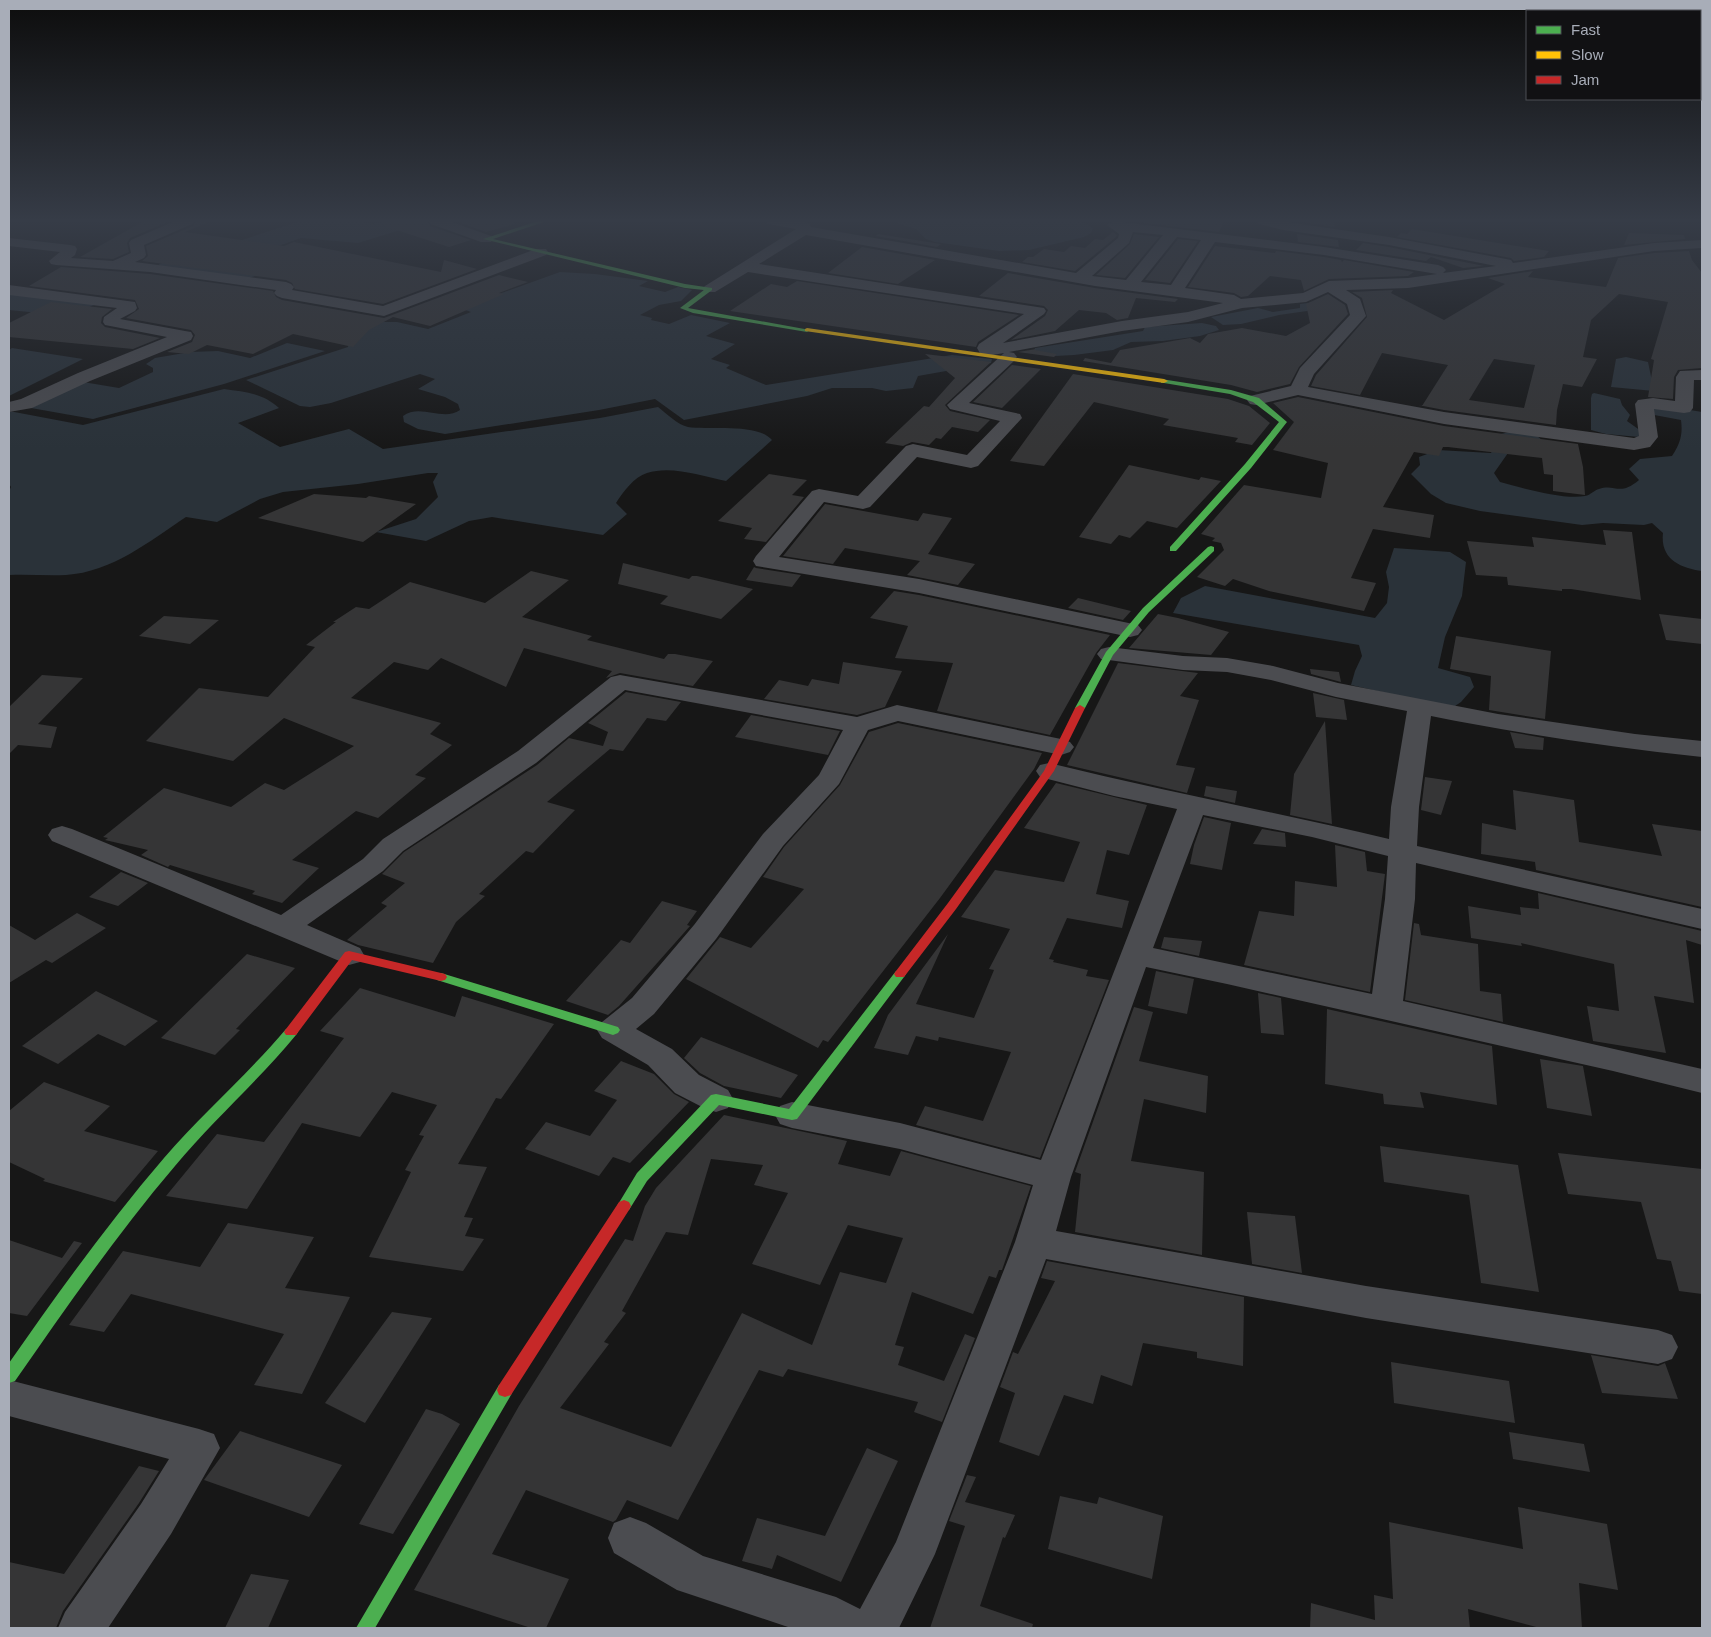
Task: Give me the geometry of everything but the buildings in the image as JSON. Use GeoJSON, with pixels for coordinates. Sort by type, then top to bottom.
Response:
{"type":"FeatureCollection","features":[{"type":"Feature","properties":{"kind":"street"},"geometry":{"type":"LineString","coordinates":[[9,406],[26,404],[84,377],[184,336],[111,322],[112,317],[129,308],[129,304],[72,297]]}},
{"type":"Feature","properties":{"kind":"street"},"geometry":{"type":"LineString","coordinates":[[307,297],[384,311],[420,297]]}},
{"type":"Feature","properties":{"kind":"street"},"geometry":{"type":"LineString","coordinates":[[698,297],[683,308],[695,312],[808,331],[1008,357],[1221,390],[1256,400],[1284,422],[1248,466],[1173,549]]}},
{"type":"Feature","properties":{"kind":"street"},"geometry":{"type":"LineString","coordinates":[[948,297],[1038,311],[978,353]]}},
{"type":"Feature","properties":{"kind":"street"},"geometry":{"type":"LineString","coordinates":[[1220,297],[1253,302]]}},
{"type":"Feature","properties":{"kind":"street"},"geometry":{"type":"LineString","coordinates":[[978,353],[1122,326],[1188,316],[1253,302],[1302,297]]}},
{"type":"Feature","properties":{"kind":"street"},"geometry":{"type":"LineString","coordinates":[[1298,390],[1306,372],[1358,316],[1354,302],[1347,297]]}},
{"type":"Feature","properties":{"kind":"street"},"geometry":{"type":"LineString","coordinates":[[1008,357],[956,405],[1013,418],[972,462],[913,450],[863,503],[818,495],[764,561],[920,586],[1130,630]]}},
{"type":"Feature","properties":{"kind":"street"},"geometry":{"type":"LineString","coordinates":[[1256,400],[1298,390],[1444,418],[1634,444],[1643,443],[1649,437],[1644,404],[1653,403],[1693,409],[1685,377],[1686,375],[1693,374],[1702,375]]}},
{"type":"Feature","properties":{"kind":"street"},"geometry":{"type":"LineString","coordinates":[[792,1116],[952,906],[1055,759],[1065,736],[1109,654],[1146,610],[1211,549]]}},
{"type":"Feature","properties":{"kind":"street"},"geometry":{"type":"LineString","coordinates":[[1109,654],[1183,663],[1227,665],[1273,673],[1336,690],[1420,708],[1544,730],[1702,749]]}},
{"type":"Feature","properties":{"kind":"street"},"geometry":{"type":"LineString","coordinates":[[284,927],[373,865],[393,845],[527,757],[620,682],[858,725],[897,713],[1055,759],[1114,788],[1192,806],[1312,829],[1702,919]]}},
{"type":"Feature","properties":{"kind":"street"},"geometry":{"type":"LineString","coordinates":[[1386,1009],[1400,899],[1401,851],[1405,807],[1420,708]]}},
{"type":"Feature","properties":{"kind":"street"},"geometry":{"type":"LineString","coordinates":[[613,1030],[643,1006],[706,932],[774,840],[830,778],[858,725]]}},
{"type":"Feature","properties":{"kind":"street"},"geometry":{"type":"LineString","coordinates":[[875,1628],[913,1554],[1034,1242],[1053,1177],[1087,1080],[1137,955],[1192,806]]}},
{"type":"Feature","properties":{"kind":"street"},"geometry":{"type":"LineString","coordinates":[[62,835],[349,955],[404,966],[499,992],[613,1030],[660,1057],[687,1084],[716,1099],[792,1116],[900,1136],[1053,1177]]}},
{"type":"Feature","properties":{"kind":"street"},"geometry":{"type":"LineString","coordinates":[[9,1376],[83,1271],[142,1197],[194,1134],[283,1042],[349,955]]}},
{"type":"Feature","properties":{"kind":"street"},"geometry":{"type":"LineString","coordinates":[[1137,955],[1227,973],[1613,1059],[1702,1081]]}},
{"type":"Feature","properties":{"kind":"street"},"geometry":{"type":"LineString","coordinates":[[365,1628],[503,1392],[642,1177],[716,1099]]}},
{"type":"Feature","properties":{"kind":"street"},"geometry":{"type":"LineString","coordinates":[[1034,1242],[1366,1302],[1658,1347]]}},
{"type":"Feature","properties":{"kind":"street"},"geometry":{"type":"LineString","coordinates":[[9,1398],[199,1448],[156,1519],[81,1628]]}},
{"type":"Feature","properties":{"kind":"street"},"geometry":{"type":"LineString","coordinates":[[630,1538],[693,1575],[836,1620],[848,1628]]}},
{"type":"Feature","properties":{"kind":"shaded area"},"geometry":{"type":"Polygon","coordinates":[[[9,297],[58,297],[90,301],[96,304],[70,316],[9,310],[9,297]]]}},
{"type":"Feature","properties":{"kind":"shaded area"},"geometry":{"type":"Polygon","coordinates":[[[489,297],[685,297],[681,301],[659,305],[640,315],[652,318],[651,320],[669,324],[691,315],[730,323],[706,336],[735,344],[711,359],[730,365],[726,368],[766,385],[952,355],[992,359],[991,363],[918,376],[913,388],[886,391],[872,388],[832,388],[807,396],[684,420],[655,399],[599,410],[445,434],[418,429],[404,422],[403,416],[417,411],[446,414],[460,410],[458,404],[445,397],[418,389],[435,379],[420,374],[331,403],[310,407],[300,406],[246,380],[348,347],[349,338],[381,322],[397,322],[428,329],[471,312],[460,308],[489,297]]]}},
{"type":"Feature","properties":{"kind":"shaded area"},"geometry":{"type":"Polygon","coordinates":[[[1323,301],[1314,310],[1279,315],[1241,324],[1223,325],[1211,317],[1258,308],[1273,312],[1300,308],[1300,304],[1323,301]]]}},
{"type":"Feature","properties":{"kind":"shaded area"},"geometry":{"type":"Polygon","coordinates":[[[1202,323],[1216,326],[1219,330],[1200,336],[1163,341],[1131,342],[1113,350],[1074,355],[1055,356],[1034,351],[1035,348],[1143,331],[1145,327],[1202,323]]]}},
{"type":"Feature","properties":{"kind":"shaded area"},"geometry":{"type":"Polygon","coordinates":[[[287,343],[325,351],[224,384],[93,419],[31,408],[83,382],[119,388],[153,372],[153,368],[146,364],[155,358],[190,352],[218,351],[250,358],[287,343]]]}},
{"type":"Feature","properties":{"kind":"shaded area"},"geometry":{"type":"Polygon","coordinates":[[[12,348],[83,359],[9,396],[9,350],[12,348]]]}},
{"type":"Feature","properties":{"kind":"shaded area"},"geometry":{"type":"Polygon","coordinates":[[[1626,357],[1648,362],[1654,391],[1611,387],[1616,359],[1626,357]]]}},
{"type":"Feature","properties":{"kind":"shaded area"},"geometry":{"type":"Polygon","coordinates":[[[224,389],[260,396],[279,408],[238,423],[280,447],[349,429],[383,449],[600,418],[658,407],[684,426],[745,429],[756,431],[772,440],[726,481],[697,474],[666,470],[642,475],[629,485],[616,503],[627,514],[603,535],[492,517],[469,521],[426,541],[376,532],[416,519],[438,497],[433,482],[438,473],[428,473],[358,484],[283,492],[260,499],[217,522],[186,517],[130,554],[115,562],[83,573],[66,575],[9,575],[9,491],[11,487],[9,484],[9,411],[83,425],[224,389]]]}},
{"type":"Feature","properties":{"kind":"shaded area"},"geometry":{"type":"Polygon","coordinates":[[[1594,393],[1620,399],[1630,415],[1627,421],[1641,431],[1639,437],[1606,434],[1591,430],[1591,398],[1594,393]]]}},
{"type":"Feature","properties":{"kind":"shaded area"},"geometry":{"type":"Polygon","coordinates":[[[1655,404],[1702,412],[1702,571],[1679,565],[1673,561],[1665,549],[1663,533],[1652,523],[1644,525],[1603,523],[1582,525],[1480,511],[1446,503],[1431,494],[1411,474],[1420,465],[1419,457],[1438,450],[1491,453],[1501,434],[1525,431],[1536,435],[1546,445],[1508,453],[1494,473],[1500,482],[1543,493],[1576,497],[1589,495],[1597,490],[1609,487],[1627,488],[1639,480],[1629,469],[1640,459],[1672,456],[1679,443],[1682,430],[1681,420],[1649,414],[1655,404]]]}},
{"type":"Feature","properties":{"kind":"shaded area"},"geometry":{"type":"Polygon","coordinates":[[[1394,548],[1450,552],[1466,562],[1462,596],[1445,637],[1438,668],[1470,677],[1474,687],[1461,702],[1452,708],[1351,685],[1362,656],[1359,645],[1173,613],[1181,598],[1205,586],[1375,618],[1387,603],[1389,587],[1386,572],[1394,548]]]}},
{"type":"Feature","properties":{"kind":"traffic: fast"},"geometry":{"type":"LineString","coordinates":[[698,297],[683,308],[695,312],[807,330]]}},
{"type":"Feature","properties":{"kind":"traffic: fast"},"geometry":{"type":"LineString","coordinates":[[1164,381],[1231,392],[1256,400],[1283,422],[1248,466],[1173,549]]}},
{"type":"Feature","properties":{"kind":"traffic: fast"},"geometry":{"type":"LineString","coordinates":[[1080,708],[1109,654],[1146,610],[1211,549]]}},
{"type":"Feature","properties":{"kind":"traffic: fast"},"geometry":{"type":"LineString","coordinates":[[624,1206],[642,1177],[716,1099],[792,1115],[900,974]]}},
{"type":"Feature","properties":{"kind":"traffic: fast"},"geometry":{"type":"LineString","coordinates":[[441,977],[613,1030]]}},
{"type":"Feature","properties":{"kind":"traffic: fast"},"geometry":{"type":"LineString","coordinates":[[9,1376],[75,1283],[145,1192],[194,1134],[268,1059],[291,1032]]}},
{"type":"Feature","properties":{"kind":"traffic: fast"},"geometry":{"type":"LineString","coordinates":[[365,1628],[505,1390]]}},
{"type":"Feature","properties":{"kind":"traffic: slow"},"geometry":{"type":"LineString","coordinates":[[807,330],[1164,381]]}},
{"type":"Feature","properties":{"kind":"traffic: jam"},"geometry":{"type":"LineString","coordinates":[[900,974],[952,906],[1049,771],[1080,708]]}},
{"type":"Feature","properties":{"kind":"traffic: jam"},"geometry":{"type":"LineString","coordinates":[[291,1032],[349,955],[441,977]]}},
{"type":"Feature","properties":{"kind":"traffic: jam"},"geometry":{"type":"LineString","coordinates":[[505,1390],[624,1206]]}}]}
